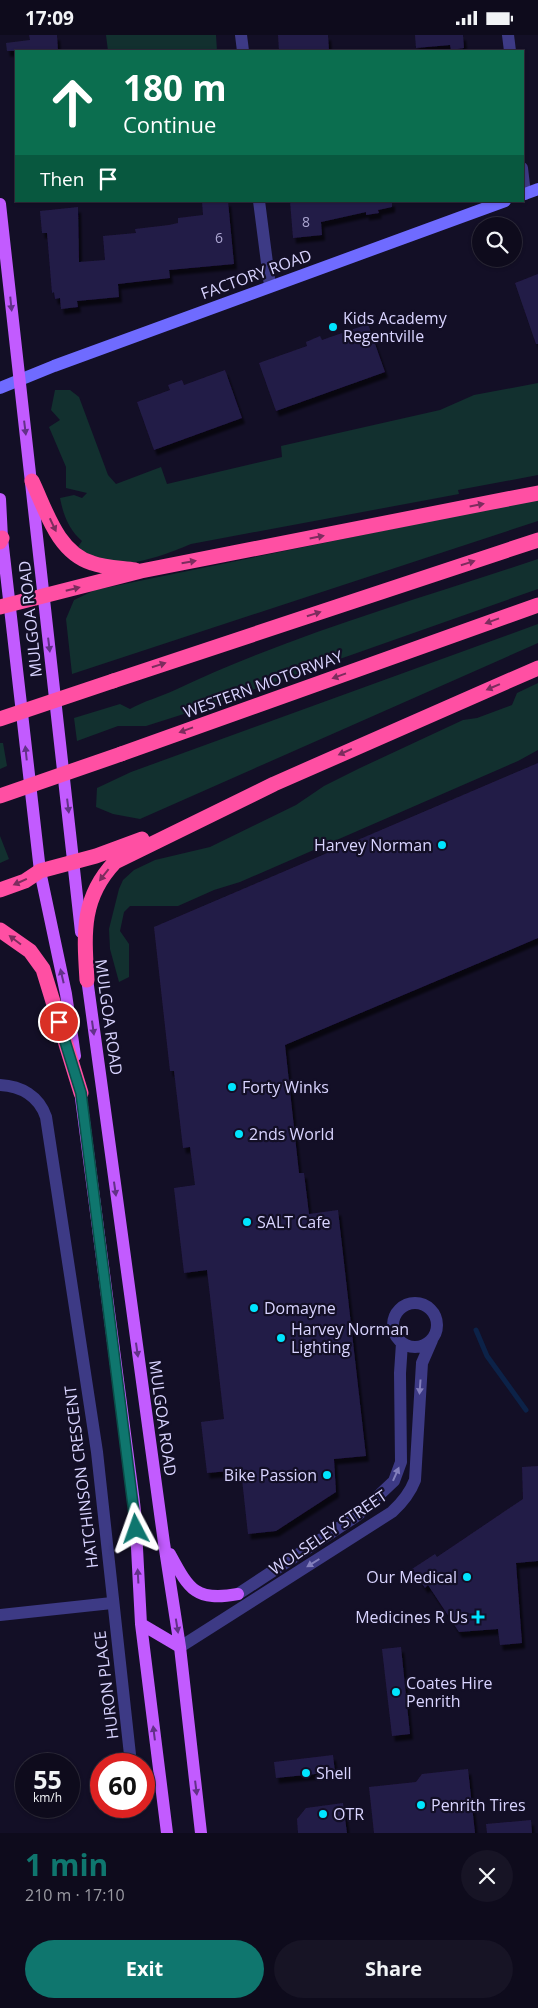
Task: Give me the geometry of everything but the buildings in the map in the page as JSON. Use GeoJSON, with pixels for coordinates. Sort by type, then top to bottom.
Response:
{"type":"FeatureCollection","features":[{"type":"Feature","properties":{"kind":"highway"},"geometry":{"type":"LineString","coordinates":[[32,481],[57,535],[69,549],[92,563],[141,571]]}},
{"type":"Feature","properties":{"kind":"highway"},"geometry":{"type":"LineString","coordinates":[[4,606],[141,571],[538,493]]}},
{"type":"Feature","properties":{"kind":"highway"},"geometry":{"type":"LineString","coordinates":[[0,719],[538,540]]}},
{"type":"Feature","properties":{"kind":"highway","name":"WESTERN MOTORWAY"},"geometry":{"type":"LineString","coordinates":[[0,796],[538,605]]}},
{"type":"Feature","properties":{"kind":"highway"},"geometry":{"type":"LineString","coordinates":[[87,980],[85,942],[87,912],[92,896],[106,872],[115,862],[206,815],[538,668]]}},
{"type":"Feature","properties":{"kind":"highway"},"geometry":{"type":"LineString","coordinates":[[0,890],[25,881],[40,871],[74,863],[206,815]]}},
{"type":"Feature","properties":{"kind":"highway"},"geometry":{"type":"LineString","coordinates":[[0,930],[30,951],[43,969],[81,1093]]}},
{"type":"Feature","properties":{"kind":"main road","name":"MULGOA ROAD"},"geometry":{"type":"LineString","coordinates":[[0,204],[87,980],[180,1647],[201,1833]]}},
{"type":"Feature","properties":{"kind":"main road","name":"MULGOA ROAD"},"geometry":{"type":"LineString","coordinates":[[0,499],[4,606],[40,871],[66,994],[81,1093],[135,1510],[141,1625],[167,1833]]}},
{"type":"Feature","properties":{"kind":"main road"},"geometry":{"type":"LineString","coordinates":[[164,1543],[184,1581],[198,1592],[213,1598],[238,1594]]}},
{"type":"Feature","properties":{"kind":"main road"},"geometry":{"type":"LineString","coordinates":[[141,1625],[180,1647]]}},
{"type":"Feature","properties":{"kind":"street"},"geometry":{"type":"LineString","coordinates":[[241,35],[243,50]]}},
{"type":"Feature","properties":{"kind":"street"},"geometry":{"type":"LineString","coordinates":[[508,35],[510,50]]}},
{"type":"Feature","properties":{"kind":"street"},"geometry":{"type":"LineString","coordinates":[[524,194],[538,189]]}},
{"type":"Feature","properties":{"kind":"street"},"geometry":{"type":"LineString","coordinates":[[259,202],[270,286]]}},
{"type":"Feature","properties":{"kind":"street","name":"FACTORY ROAD"},"geometry":{"type":"LineString","coordinates":[[0,388],[19,379],[270,286],[502,202]]}},
{"type":"Feature","properties":{"kind":"street","name":"HATCHINSON CRESCENT"},"geometry":{"type":"LineString","coordinates":[[0,1085],[17,1087],[32,1095],[44,1109],[46,1117],[97,1452],[112,1603]]}},
{"type":"Feature","properties":{"kind":"street"},"geometry":{"type":"LineString","coordinates":[[412,1303],[426,1305],[436,1316],[438,1329],[432,1340],[421,1347],[408,1346],[402,1343],[394,1331],[393,1323],[399,1310],[412,1303]]}},
{"type":"Feature","properties":{"kind":"street","name":"WOLSELEY STREET"},"geometry":{"type":"LineString","coordinates":[[180,1647],[392,1512],[402,1502],[410,1492],[416,1479],[422,1363],[432,1340]]}},
{"type":"Feature","properties":{"kind":"street","name":"WOLSELEY STREET"},"geometry":{"type":"LineString","coordinates":[[238,1594],[358,1515],[394,1481],[401,1462],[400,1373],[402,1343]]}},
{"type":"Feature","properties":{"kind":"street"},"geometry":{"type":"LineString","coordinates":[[0,1615],[112,1603]]}},
{"type":"Feature","properties":{"kind":"street","name":"HURON PLACE"},"geometry":{"type":"LineString","coordinates":[[112,1603],[130,1753]]}},
{"type":"Feature","properties":{"kind":"green space"},"geometry":{"type":"Polygon","coordinates":[[[106,35],[216,35],[217,50],[108,50],[106,35]]]}},
{"type":"Feature","properties":{"kind":"green space"},"geometry":{"type":"Polygon","coordinates":[[[538,383],[538,475],[458,490],[459,494],[191,544],[169,553],[130,563],[105,562],[92,557],[78,547],[82,541],[70,527],[61,504],[60,498],[74,495],[82,498],[87,493],[66,488],[66,467],[49,427],[60,420],[51,410],[55,390],[70,390],[79,397],[108,475],[116,484],[161,467],[167,484],[282,457],[281,446],[440,410],[474,395],[538,383]]]}},
{"type":"Feature","properties":{"kind":"green space"},"geometry":{"type":"Polygon","coordinates":[[[538,499],[538,521],[72,674],[66,619],[74,600],[95,590],[538,499]]]}},
{"type":"Feature","properties":{"kind":"green space"},"geometry":{"type":"Polygon","coordinates":[[[538,559],[538,589],[187,713],[146,726],[118,726],[77,741],[74,718],[120,704],[130,709],[219,670],[309,635],[538,559]]]}},
{"type":"Feature","properties":{"kind":"green space"},"geometry":{"type":"Polygon","coordinates":[[[538,624],[538,643],[140,819],[113,814],[96,807],[97,788],[131,772],[538,624]]]}},
{"type":"Feature","properties":{"kind":"green space"},"geometry":{"type":"Polygon","coordinates":[[[538,683],[538,750],[518,761],[240,882],[214,890],[178,906],[130,906],[124,912],[120,931],[129,944],[129,977],[119,982],[110,949],[109,929],[119,889],[123,880],[134,870],[155,860],[210,847],[296,805],[324,786],[360,768],[463,720],[477,718],[512,705],[517,693],[538,683]]]}},
{"type":"Feature","properties":{"kind":"green space"},"geometry":{"type":"Polygon","coordinates":[[[0,743],[3,743],[7,766],[0,769],[0,743]]]}},
{"type":"Feature","properties":{"kind":"green space"},"geometry":{"type":"Polygon","coordinates":[[[0,836],[9,859],[0,863],[0,836]]]}},
{"type":"Feature","properties":{"kind":"waterway"},"geometry":{"type":"LineString","coordinates":[[476,1330],[487,1356],[526,1410]]}},
{"type":"Feature","properties":{"kind":"place","name":"Kids Academy Regentville"},"geometry":{"type":"Point","coordinates":[333,327]}},
{"type":"Feature","properties":{"kind":"place","name":"Harvey Norman"},"geometry":{"type":"Point","coordinates":[442,845]}},
{"type":"Feature","properties":{"kind":"place","name":"Forty Winks"},"geometry":{"type":"Point","coordinates":[232,1087]}},
{"type":"Feature","properties":{"kind":"place","name":"2nds World"},"geometry":{"type":"Point","coordinates":[239,1134]}},
{"type":"Feature","properties":{"kind":"place","name":"SALT Cafe"},"geometry":{"type":"Point","coordinates":[247,1222]}},
{"type":"Feature","properties":{"kind":"place","name":"Domayne"},"geometry":{"type":"Point","coordinates":[254,1308]}},
{"type":"Feature","properties":{"kind":"place","name":"Harvey Norman Lighting"},"geometry":{"type":"Point","coordinates":[281,1338]}},
{"type":"Feature","properties":{"kind":"place","name":"Bike Passion"},"geometry":{"type":"Point","coordinates":[327,1475]}},
{"type":"Feature","properties":{"kind":"place","name":"Our Medical"},"geometry":{"type":"Point","coordinates":[467,1577]}},
{"type":"Feature","properties":{"kind":"place","name":"Medicines R Us"},"geometry":{"type":"Point","coordinates":[478,1617]}},
{"type":"Feature","properties":{"kind":"place","name":"Coates Hire Penrith"},"geometry":{"type":"Point","coordinates":[396,1692]}},
{"type":"Feature","properties":{"kind":"place","name":"Shell"},"geometry":{"type":"Point","coordinates":[306,1773]}},
{"type":"Feature","properties":{"kind":"place","name":"Penrith Tires"},"geometry":{"type":"Point","coordinates":[421,1805]}},
{"type":"Feature","properties":{"kind":"place","name":"OTR"},"geometry":{"type":"Point","coordinates":[323,1814]}},
{"type":"Feature","properties":{"kind":"route"},"geometry":{"type":"LineString","coordinates":[[59,1022],[81,1093],[136,1529]]}}]}
